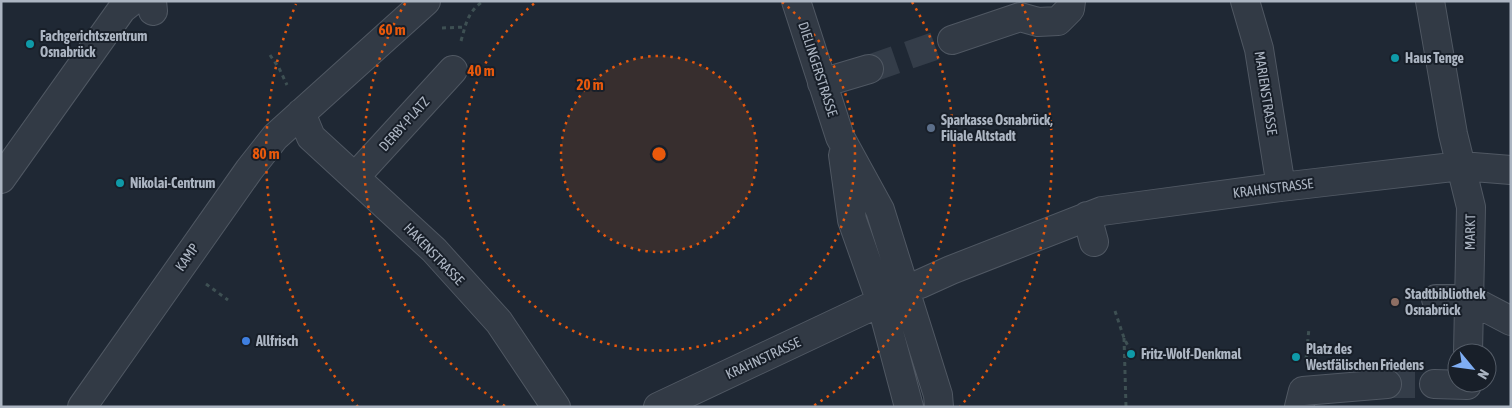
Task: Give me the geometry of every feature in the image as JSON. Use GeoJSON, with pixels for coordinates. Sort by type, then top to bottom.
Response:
{"type":"FeatureCollection","features":[{"type":"Feature","properties":{"kind":"street"},"geometry":{"type":"LineString","coordinates":[[301,113],[426,1]]}},
{"type":"Feature","properties":{"kind":"street","name":"DIELINGERSTRASSE"},"geometry":{"type":"LineString","coordinates":[[796,1],[840,137],[852,220],[874,305],[909,407]]}},
{"type":"Feature","properties":{"kind":"street"},"geometry":{"type":"LineString","coordinates":[[952,40],[1009,11],[1038,22],[1058,21],[1070,9],[1072,1]]}},
{"type":"Feature","properties":{"kind":"street","name":"MARIENSTRASSE"},"geometry":{"type":"LineString","coordinates":[[1245,1],[1259,49],[1281,187]]}},
{"type":"Feature","properties":{"kind":"street","name":"MARKT"},"geometry":{"type":"LineString","coordinates":[[1430,1],[1453,134],[1471,206],[1468,343]]}},
{"type":"Feature","properties":{"kind":"street"},"geometry":{"type":"LineString","coordinates":[[1,179],[122,9],[146,4]]}},
{"type":"Feature","properties":{"kind":"street"},"geometry":{"type":"LineString","coordinates":[[822,83],[869,69]]}},
{"type":"Feature","properties":{"kind":"street","name":"DERBY-PLATZ"},"geometry":{"type":"LineString","coordinates":[[354,177],[453,70]]}},
{"type":"Feature","properties":{"kind":"street","name":"KAMP"},"geometry":{"type":"LineString","coordinates":[[82,407],[243,178],[275,138],[301,113]]}},
{"type":"Feature","properties":{"kind":"street","name":"HAKENSTRASSE"},"geometry":{"type":"LineString","coordinates":[[301,113],[311,137],[434,250],[499,322],[556,407]]}},
{"type":"Feature","properties":{"kind":"street","name":"DIELINGERSTRASSE"},"geometry":{"type":"LineString","coordinates":[[840,137],[880,210],[913,287],[938,395],[938,407]]}},
{"type":"Feature","properties":{"kind":"street"},"geometry":{"type":"LineString","coordinates":[[239,155],[275,138]]}},
{"type":"Feature","properties":{"kind":"street","name":"KRAHNSTRASSE"},"geometry":{"type":"LineString","coordinates":[[913,287],[1102,211],[1281,187],[1461,166],[1511,170]]}},
{"type":"Feature","properties":{"kind":"street"},"geometry":{"type":"LineString","coordinates":[[1087,216],[1094,242]]}},
{"type":"Feature","properties":{"kind":"street"},"geometry":{"type":"LineString","coordinates":[[1436,299],[1469,299],[1511,321]]}},
{"type":"Feature","properties":{"kind":"street","name":"KRAHNSTRASSE"},"geometry":{"type":"LineString","coordinates":[[658,407],[874,305]]}},
{"type":"Feature","properties":{"kind":"street"},"geometry":{"type":"LineString","coordinates":[[1298,407],[1303,391],[1387,384]]}},
{"type":"Feature","properties":{"kind":"street"},"geometry":{"type":"LineString","coordinates":[[1434,384],[1447,387]]}},
{"type":"Feature","properties":{"kind":"path"},"geometry":{"type":"LineString","coordinates":[[453,70],[468,17],[473,8],[482,2]]}},
{"type":"Feature","properties":{"kind":"path"},"geometry":{"type":"LineString","coordinates":[[200,280],[228,300]]}},
{"type":"Feature","properties":{"kind":"path"},"geometry":{"type":"LineString","coordinates":[[1115,311],[1131,352],[1125,365]]}},
{"type":"Feature","properties":{"kind":"path"},"geometry":{"type":"LineString","coordinates":[[1124,338],[1126,407]]}},
{"type":"Feature","properties":{"kind":"tunnel"},"geometry":{"type":"LineString","coordinates":[[869,69],[952,40]]}},
{"type":"Feature","properties":{"kind":"tunnel"},"geometry":{"type":"LineString","coordinates":[[1387,384],[1434,384]]}},
{"type":"Feature","properties":{"kind":"place","name":"Fachgerichtszentrum Osnabrück"},"geometry":{"type":"Point","coordinates":[30,44]}},
{"type":"Feature","properties":{"kind":"place","name":"Haus Tenge"},"geometry":{"type":"Point","coordinates":[1395,58]}},
{"type":"Feature","properties":{"kind":"place","name":"Sparkasse Osnabrück, Filiale Altstadt"},"geometry":{"type":"Point","coordinates":[931,128]}},
{"type":"Feature","properties":{"kind":"place","name":"Nikolai-Centrum"},"geometry":{"type":"Point","coordinates":[120,183]}},
{"type":"Feature","properties":{"kind":"place","name":"Stadtbibliothek Osnabrück"},"geometry":{"type":"Point","coordinates":[1395,302]}},
{"type":"Feature","properties":{"kind":"place","name":"Allfrisch"},"geometry":{"type":"Point","coordinates":[246,341]}},
{"type":"Feature","properties":{"kind":"place","name":"Fritz-Wolf-Denkmal"},"geometry":{"type":"Point","coordinates":[1131,354]}},
{"type":"Feature","properties":{"kind":"place","name":"Platz des Westfälischen Friedens"},"geometry":{"type":"Point","coordinates":[1296,357]}}]}
